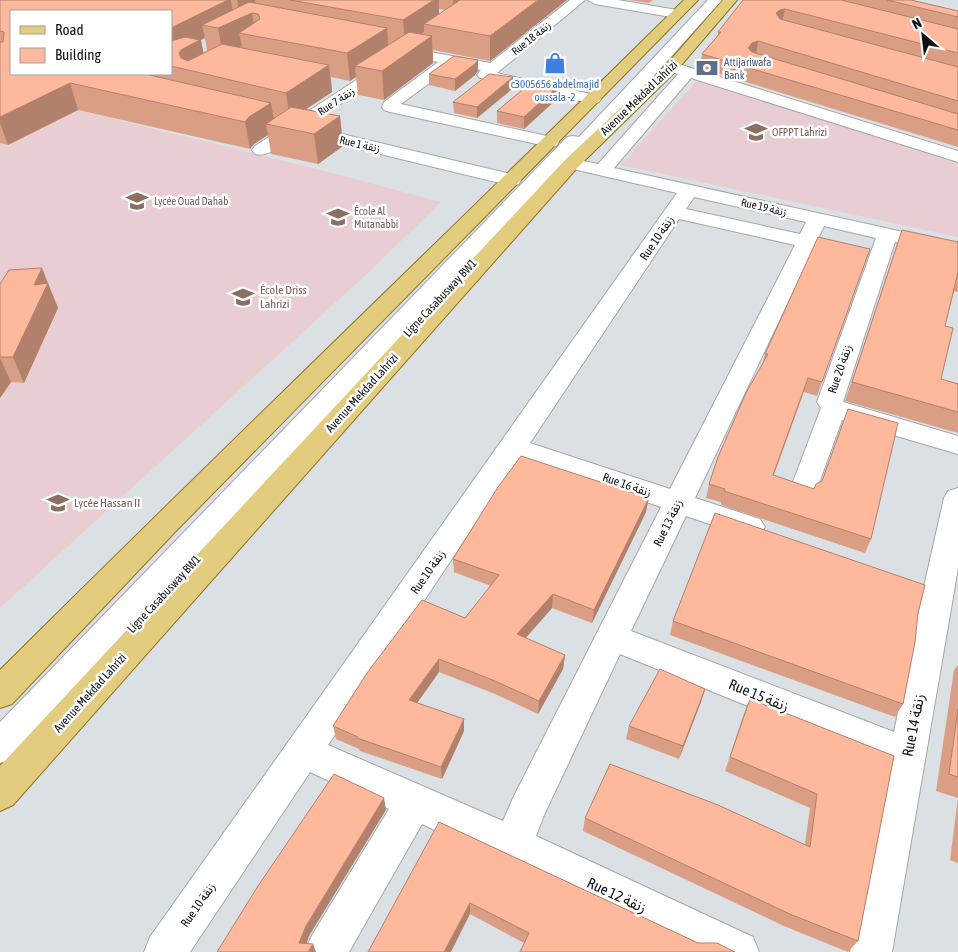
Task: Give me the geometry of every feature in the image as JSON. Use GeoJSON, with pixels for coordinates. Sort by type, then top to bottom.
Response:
{"type":"FeatureCollection","features":[{"type":"Feature","properties":{"kind":"main road"},"geometry":{"type":"LineString","coordinates":[[0,693],[165,524],[691,0]]}},
{"type":"Feature","properties":{"kind":"main road","name":"Avenue Mekdad Lahrizi"},"geometry":{"type":"LineString","coordinates":[[0,793],[570,164],[680,69],[730,0]]}},
{"type":"Feature","properties":{"kind":"street","name":"Rue 18 زنقة"},"geometry":{"type":"LineString","coordinates":[[489,72],[578,0]]}},
{"type":"Feature","properties":{"kind":"street"},"geometry":{"type":"LineString","coordinates":[[595,0],[677,14]]}},
{"type":"Feature","properties":{"kind":"street","name":"Ligne Casabusway BW1"},"geometry":{"type":"LineString","coordinates":[[0,747],[706,0]]}},
{"type":"Feature","properties":{"kind":"street","name":"Ligne Casabusway BW1"},"geometry":{"type":"LineString","coordinates":[[0,771],[715,0]]}},
{"type":"Feature","properties":{"kind":"street","name":"Rue 7 زنقة"},"geometry":{"type":"LineString","coordinates":[[261,150],[424,41]]}},
{"type":"Feature","properties":{"kind":"street"},"geometry":{"type":"LineString","coordinates":[[379,47],[451,60],[528,86],[593,99]]}},
{"type":"Feature","properties":{"kind":"street"},"geometry":{"type":"LineString","coordinates":[[451,60],[389,106],[550,142]]}},
{"type":"Feature","properties":{"kind":"street"},"geometry":{"type":"LineString","coordinates":[[602,171],[680,69],[740,80],[958,157]]}},
{"type":"Feature","properties":{"kind":"street"},"geometry":{"type":"LineString","coordinates":[[336,85],[354,89]]}},
{"type":"Feature","properties":{"kind":"street"},"geometry":{"type":"LineString","coordinates":[[514,97],[528,86]]}},
{"type":"Feature","properties":{"kind":"street"},"geometry":{"type":"LineString","coordinates":[[480,127],[494,115]]}},
{"type":"Feature","properties":{"kind":"street","name":"Rue 1 زنقة"},"geometry":{"type":"LineString","coordinates":[[276,124],[512,180]]}},
{"type":"Feature","properties":{"kind":"street"},"geometry":{"type":"LineString","coordinates":[[921,145],[936,133]]}},
{"type":"Feature","properties":{"kind":"street"},"geometry":{"type":"LineString","coordinates":[[570,164],[602,171],[682,201],[812,231],[887,234],[958,250]]}},
{"type":"Feature","properties":{"kind":"street","name":"Rue 10 زنقة"},"geometry":{"type":"LineString","coordinates":[[165,952],[682,201]]}},
{"type":"Feature","properties":{"kind":"street","name":"Rue 13 زنقة"},"geometry":{"type":"LineString","coordinates":[[517,836],[528,809],[812,231]]}},
{"type":"Feature","properties":{"kind":"street","name":"Rue 20 زنقة"},"geometry":{"type":"LineString","coordinates":[[887,234],[830,402],[834,408],[958,445]]}},
{"type":"Feature","properties":{"kind":"street"},"geometry":{"type":"LineString","coordinates":[[805,487],[834,408]]}},
{"type":"Feature","properties":{"kind":"street","name":"Rue 16 زنقة"},"geometry":{"type":"LineString","coordinates":[[514,447],[771,534]]}},
{"type":"Feature","properties":{"kind":"street","name":"Rue 14 زنقة"},"geometry":{"type":"LineString","coordinates":[[871,952],[907,754],[924,586],[958,498]]}},
{"type":"Feature","properties":{"kind":"street","name":"Rue 15 زنقة"},"geometry":{"type":"LineString","coordinates":[[612,637],[907,754]]}},
{"type":"Feature","properties":{"kind":"street","name":"Rue 12 زنقة"},"geometry":{"type":"LineString","coordinates":[[303,752],[414,802],[517,836],[738,952]]}},
{"type":"Feature","properties":{"kind":"street"},"geometry":{"type":"LineString","coordinates":[[326,952],[414,802]]}},
{"type":"Feature","properties":{"kind":"shaded area","name":"OFPPT Lahrizi"},"geometry":{"type":"Polygon","coordinates":[[[697,80],[765,100],[958,163],[958,237],[621,165],[697,80]]]}},
{"type":"Feature","properties":{"kind":"shaded area"},"geometry":{"type":"Polygon","coordinates":[[[0,91],[317,169],[441,202],[368,273],[0,608],[0,91]]]}},
{"type":"Feature","properties":{"kind":"building"},"geometry":{"type":"Polygon","coordinates":[[[0,0],[228,0],[172,28],[172,10],[10,10],[10,75],[149,75],[271,103],[249,117],[245,122],[70,83],[0,117],[0,42],[3,42],[4,32],[0,31],[0,0]]]}},
{"type":"Feature","properties":{"kind":"building"},"geometry":{"type":"Polygon","coordinates":[[[290,0],[434,0],[403,20],[290,0]]]}},
{"type":"Feature","properties":{"kind":"building"},"geometry":{"type":"Polygon","coordinates":[[[460,0],[538,0],[490,36],[424,24],[460,0]]]}},
{"type":"Feature","properties":{"kind":"building"},"geometry":{"type":"Polygon","coordinates":[[[743,0],[841,0],[958,29],[958,53],[785,9],[776,13],[780,19],[958,67],[958,101],[758,41],[752,43],[748,48],[752,52],[958,114],[958,130],[702,54],[721,32],[718,32],[743,0]]]}},
{"type":"Feature","properties":{"kind":"building"},"geometry":{"type":"Polygon","coordinates":[[[887,0],[911,0],[958,11],[958,17],[887,0]]]}},
{"type":"Feature","properties":{"kind":"building"},"geometry":{"type":"Polygon","coordinates":[[[249,2],[387,28],[347,53],[239,33],[260,19],[258,14],[252,13],[218,28],[202,25],[249,2]]]}},
{"type":"Feature","properties":{"kind":"building"},"geometry":{"type":"Polygon","coordinates":[[[409,32],[432,36],[382,71],[355,66],[409,32]]]}},
{"type":"Feature","properties":{"kind":"building"},"geometry":{"type":"Polygon","coordinates":[[[185,37],[200,40],[179,53],[181,58],[188,61],[222,44],[329,65],[286,93],[172,66],[172,41],[185,37]]]}},
{"type":"Feature","properties":{"kind":"building"},"geometry":{"type":"Polygon","coordinates":[[[454,56],[478,60],[455,79],[429,74],[454,56]]]}},
{"type":"Feature","properties":{"kind":"building"},"geometry":{"type":"Polygon","coordinates":[[[489,74],[513,77],[477,107],[453,102],[489,74]]]}},
{"type":"Feature","properties":{"kind":"building"},"geometry":{"type":"Polygon","coordinates":[[[533,81],[558,86],[524,117],[497,111],[533,81]]]}},
{"type":"Feature","properties":{"kind":"building"},"geometry":{"type":"Polygon","coordinates":[[[291,107],[340,116],[314,134],[266,124],[291,107]]]}},
{"type":"Feature","properties":{"kind":"building"},"geometry":{"type":"Polygon","coordinates":[[[902,230],[958,242],[958,272],[945,326],[953,328],[941,379],[958,384],[958,412],[852,382],[902,230]]]}},
{"type":"Feature","properties":{"kind":"building"},"geometry":{"type":"Polygon","coordinates":[[[818,237],[870,249],[822,382],[808,378],[773,475],[814,489],[816,484],[822,481],[848,409],[898,423],[871,539],[724,491],[725,489],[709,484],[718,457],[746,393],[768,354],[765,354],[818,237]]]}},
{"type":"Feature","properties":{"kind":"building"},"geometry":{"type":"Polygon","coordinates":[[[42,268],[34,285],[48,283],[13,357],[0,357],[0,284],[9,270],[42,268]]]}},
{"type":"Feature","properties":{"kind":"building"},"geometry":{"type":"Polygon","coordinates":[[[521,456],[649,498],[594,610],[553,594],[517,634],[565,655],[539,701],[439,659],[409,700],[464,719],[441,767],[357,738],[333,726],[367,673],[422,600],[465,618],[499,575],[453,559],[498,487],[521,456]]]}},
{"type":"Feature","properties":{"kind":"building"},"geometry":{"type":"Polygon","coordinates":[[[715,513],[925,585],[918,613],[915,642],[903,704],[673,621],[715,513]]]}},
{"type":"Feature","properties":{"kind":"building"},"geometry":{"type":"Polygon","coordinates":[[[660,669],[705,689],[683,746],[629,726],[660,669]]]}},
{"type":"Feature","properties":{"kind":"building"},"geometry":{"type":"Polygon","coordinates":[[[750,699],[894,756],[858,941],[792,915],[585,818],[610,764],[718,805],[810,847],[817,794],[730,757],[750,699]]]}},
{"type":"Feature","properties":{"kind":"building"},"geometry":{"type":"Polygon","coordinates":[[[958,709],[958,777],[949,774],[958,709]]]}},
{"type":"Feature","properties":{"kind":"building"},"geometry":{"type":"Polygon","coordinates":[[[334,774],[384,798],[306,926],[299,943],[313,944],[308,952],[217,952],[258,886],[334,774]]]}},
{"type":"Feature","properties":{"kind":"building"},"geometry":{"type":"Polygon","coordinates":[[[439,822],[698,943],[717,943],[735,952],[520,952],[529,933],[470,903],[444,952],[368,952],[439,822]]]}},
{"type":"Feature","properties":{"kind":"place","name":"c3005656 abdelmajid oussala -2"},"geometry":{"type":"Point","coordinates":[555,63]}},
{"type":"Feature","properties":{"kind":"place","name":"Attijariwafa Bank"},"geometry":{"type":"Point","coordinates":[707,68]}},
{"type":"Feature","properties":{"kind":"place","name":"OFPPT Lahrizi"},"geometry":{"type":"Point","coordinates":[756,132]}},
{"type":"Feature","properties":{"kind":"place","name":"Lycée Ouad Dahab"},"geometry":{"type":"Point","coordinates":[137,201]}},
{"type":"Feature","properties":{"kind":"place","name":"École Al Mutanabbi"},"geometry":{"type":"Point","coordinates":[338,217]}},
{"type":"Feature","properties":{"kind":"place","name":"École Driss Lahrizi"},"geometry":{"type":"Point","coordinates":[243,297]}},
{"type":"Feature","properties":{"kind":"place","name":"Lycée Hassan II"},"geometry":{"type":"Point","coordinates":[58,503]}}]}
